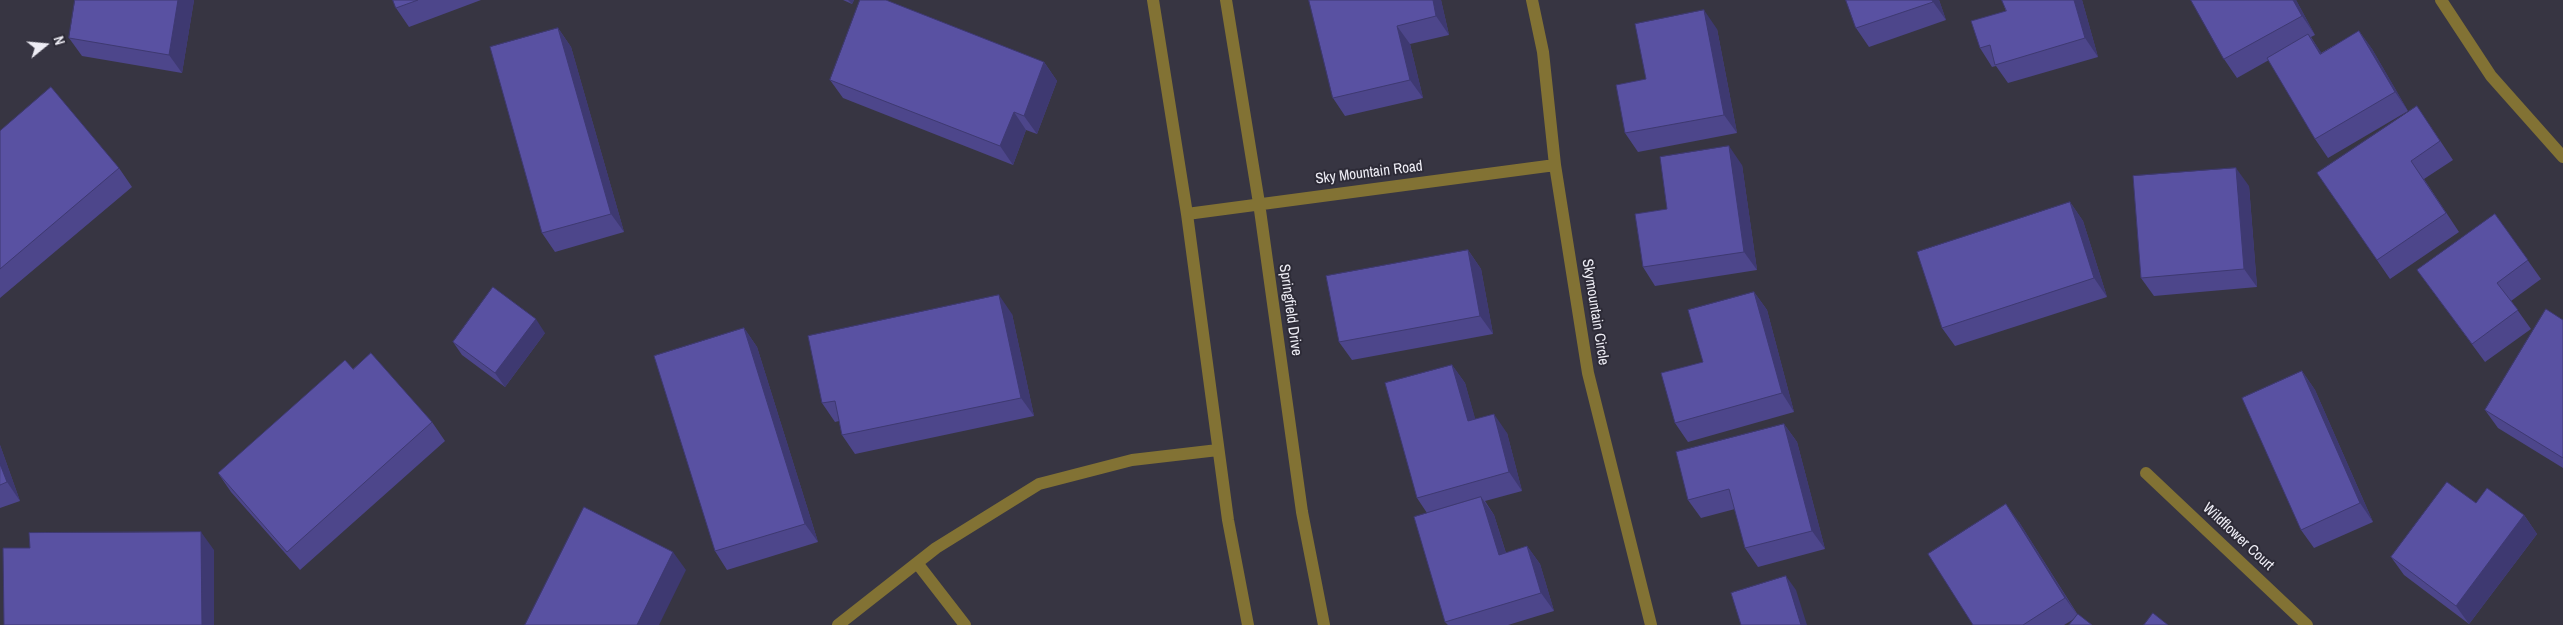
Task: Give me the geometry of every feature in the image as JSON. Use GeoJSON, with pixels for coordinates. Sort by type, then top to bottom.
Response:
{"type":"FeatureCollection","features":[{"type":"Feature","properties":{"kind":"street"},"geometry":{"type":"LineString","coordinates":[[1153,0],[1187,214],[1228,520],[1248,625]]}},
{"type":"Feature","properties":{"kind":"street","name":"Springfield Drive"},"geometry":{"type":"LineString","coordinates":[[1226,0],[1259,203],[1302,512],[1324,625]]}},
{"type":"Feature","properties":{"kind":"street","name":"Skymountain Circle"},"geometry":{"type":"LineString","coordinates":[[1532,0],[1543,52],[1555,165],[1588,373],[1651,625]]}},
{"type":"Feature","properties":{"kind":"street"},"geometry":{"type":"LineString","coordinates":[[2441,0],[2491,76],[2563,158]]}},
{"type":"Feature","properties":{"kind":"street","name":"Sky Mountain Road"},"geometry":{"type":"LineString","coordinates":[[1187,214],[1555,165]]}},
{"type":"Feature","properties":{"kind":"street"},"geometry":{"type":"LineString","coordinates":[[838,625],[936,548],[1039,484],[1132,460],[1218,450]]}},
{"type":"Feature","properties":{"kind":"street","name":"Wildflower Court"},"geometry":{"type":"LineString","coordinates":[[2146,472],[2307,625]]}},
{"type":"Feature","properties":{"kind":"street"},"geometry":{"type":"LineString","coordinates":[[917,563],[965,625]]}},
{"type":"Feature","properties":{"kind":"building"},"geometry":{"type":"Polygon","coordinates":[[[75,0],[178,0],[169,55],[69,38],[75,0]]]}},
{"type":"Feature","properties":{"kind":"building"},"geometry":{"type":"Polygon","coordinates":[[[393,0],[418,0],[396,8],[393,0]]]}},
{"type":"Feature","properties":{"kind":"building"},"geometry":{"type":"Polygon","coordinates":[[[860,0],[886,0],[1044,62],[1024,116],[1014,112],[1000,146],[830,80],[860,0]]]}},
{"type":"Feature","properties":{"kind":"building"},"geometry":{"type":"Polygon","coordinates":[[[1309,0],[1433,0],[1436,16],[1397,26],[1410,80],[1333,98],[1309,0]]]}},
{"type":"Feature","properties":{"kind":"building"},"geometry":{"type":"Polygon","coordinates":[[[1846,0],[1932,0],[1933,2],[1856,28],[1846,0]]]}},
{"type":"Feature","properties":{"kind":"building"},"geometry":{"type":"Polygon","coordinates":[[[2002,0],[2074,0],[2085,38],[1995,65],[1990,45],[1980,48],[1971,21],[2006,11],[2002,0]]]}},
{"type":"Feature","properties":{"kind":"building"},"geometry":{"type":"Polygon","coordinates":[[[2191,0],[2293,0],[2302,16],[2224,59],[2191,0]]]}},
{"type":"Feature","properties":{"kind":"building"},"geometry":{"type":"Polygon","coordinates":[[[1704,10],[1724,115],[1625,133],[1616,85],[1646,79],[1635,24],[1704,10]]]}},
{"type":"Feature","properties":{"kind":"building"},"geometry":{"type":"Polygon","coordinates":[[[558,28],[611,214],[542,233],[490,47],[558,28]]]}},
{"type":"Feature","properties":{"kind":"building"},"geometry":{"type":"Polygon","coordinates":[[[2359,31],[2395,92],[2315,139],[2267,58],[2308,34],[2320,54],[2359,31]]]}},
{"type":"Feature","properties":{"kind":"building"},"geometry":{"type":"Polygon","coordinates":[[[51,87],[119,168],[0,269],[0,131],[51,87]]]}},
{"type":"Feature","properties":{"kind":"building"},"geometry":{"type":"Polygon","coordinates":[[[2417,106],[2440,141],[2411,161],[2446,213],[2377,260],[2317,173],[2417,106]]]}},
{"type":"Feature","properties":{"kind":"building"},"geometry":{"type":"Polygon","coordinates":[[[1729,146],[1744,252],[1643,267],[1635,214],[1667,209],[1660,157],[1729,146]]]}},
{"type":"Feature","properties":{"kind":"building"},"geometry":{"type":"Polygon","coordinates":[[[2236,168],[2244,269],[2141,278],[2133,176],[2236,168]]]}},
{"type":"Feature","properties":{"kind":"building"},"geometry":{"type":"Polygon","coordinates":[[[2070,202],[2094,278],[1942,328],[1917,252],[2070,202]]]}},
{"type":"Feature","properties":{"kind":"building"},"geometry":{"type":"Polygon","coordinates":[[[2495,214],[2528,260],[2497,283],[2518,310],[2472,344],[2417,270],[2495,214]]]}},
{"type":"Feature","properties":{"kind":"building"},"geometry":{"type":"Polygon","coordinates":[[[1468,250],[1480,316],[1339,342],[1326,276],[1468,250]]]}},
{"type":"Feature","properties":{"kind":"building"},"geometry":{"type":"Polygon","coordinates":[[[493,287],[536,319],[495,373],[453,342],[493,287]]]}},
{"type":"Feature","properties":{"kind":"building"},"geometry":{"type":"Polygon","coordinates":[[[1754,292],[1782,393],[1675,423],[1661,373],[1703,362],[1688,310],[1754,292]]]}},
{"type":"Feature","properties":{"kind":"building"},"geometry":{"type":"Polygon","coordinates":[[[999,295],[1021,398],[842,435],[835,401],[822,403],[808,336],[999,295]]]}},
{"type":"Feature","properties":{"kind":"building"},"geometry":{"type":"Polygon","coordinates":[[[2546,309],[2563,320],[2563,458],[2485,410],[2546,309]]]}},
{"type":"Feature","properties":{"kind":"building"},"geometry":{"type":"Polygon","coordinates":[[[744,328],[805,524],[715,551],[654,356],[744,328]]]}},
{"type":"Feature","properties":{"kind":"building"},"geometry":{"type":"Polygon","coordinates":[[[371,353],[432,422],[287,552],[218,473],[345,360],[353,369],[371,353]]]}},
{"type":"Feature","properties":{"kind":"building"},"geometry":{"type":"Polygon","coordinates":[[[1452,365],[1468,421],[1494,414],[1509,472],[1417,498],[1385,383],[1452,365]]]}},
{"type":"Feature","properties":{"kind":"building"},"geometry":{"type":"Polygon","coordinates":[[[2302,371],[2360,503],[2301,530],[2242,398],[2302,371]]]}},
{"type":"Feature","properties":{"kind":"building"},"geometry":{"type":"Polygon","coordinates":[[[1784,424],[1812,531],[1745,548],[1729,489],[1688,500],[1676,452],[1784,424]]]}},
{"type":"Feature","properties":{"kind":"building"},"geometry":{"type":"Polygon","coordinates":[[[0,464],[7,482],[0,485],[0,464]]]}},
{"type":"Feature","properties":{"kind":"building"},"geometry":{"type":"Polygon","coordinates":[[[2447,482],[2476,503],[2487,488],[2524,515],[2456,606],[2391,557],[2447,482]]]}},
{"type":"Feature","properties":{"kind":"building"},"geometry":{"type":"Polygon","coordinates":[[[1481,497],[1499,555],[1527,546],[1541,593],[1445,622],[1414,517],[1481,497]]]}},
{"type":"Feature","properties":{"kind":"building"},"geometry":{"type":"Polygon","coordinates":[[[2006,504],[2065,598],[2023,625],[1973,625],[1928,554],[2006,504]]]}},
{"type":"Feature","properties":{"kind":"building"},"geometry":{"type":"Polygon","coordinates":[[[584,507],[673,552],[637,625],[525,625],[584,507]]]}},
{"type":"Feature","properties":{"kind":"building"},"geometry":{"type":"Polygon","coordinates":[[[201,532],[202,625],[4,625],[3,548],[30,548],[29,533],[201,532]]]}},
{"type":"Feature","properties":{"kind":"building"},"geometry":{"type":"Polygon","coordinates":[[[1786,576],[1801,625],[1741,625],[1731,593],[1786,576]]]}},
{"type":"Feature","properties":{"kind":"building"},"geometry":{"type":"Polygon","coordinates":[[[2153,613],[2168,625],[2144,625],[2153,613]]]}},
{"type":"Feature","properties":{"kind":"building"},"geometry":{"type":"Polygon","coordinates":[[[2078,614],[2092,625],[2069,625],[2078,614]]]}}]}
